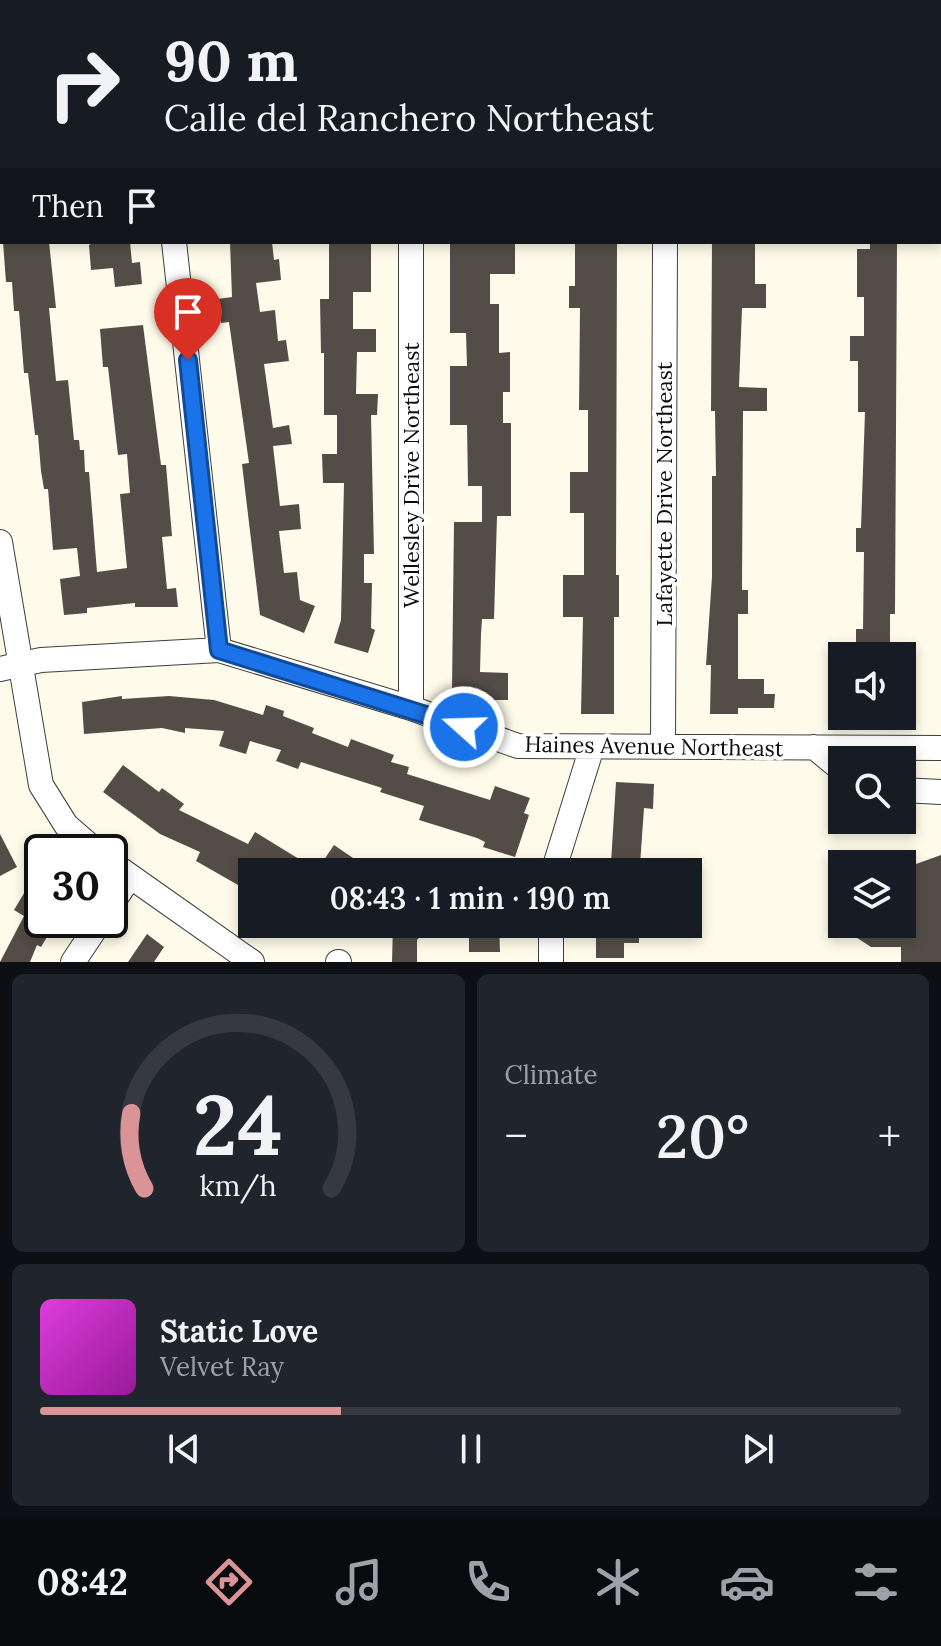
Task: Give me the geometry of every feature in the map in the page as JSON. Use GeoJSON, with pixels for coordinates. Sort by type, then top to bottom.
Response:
{"type":"FeatureCollection","features":[{"type":"Feature","properties":{"kind":"street"},"geometry":{"type":"LineString","coordinates":[[174,244],[219,650]]}},
{"type":"Feature","properties":{"kind":"street","name":"Wellesley Drive Northeast"},"geometry":{"type":"LineString","coordinates":[[411,244],[411,708]]}},
{"type":"Feature","properties":{"kind":"street","name":"Lafayette Drive Northeast"},"geometry":{"type":"LineString","coordinates":[[663,746],[665,244]]}},
{"type":"Feature","properties":{"kind":"street"},"geometry":{"type":"LineString","coordinates":[[0,542],[9,666],[41,785],[66,825],[76,834]]}},
{"type":"Feature","properties":{"kind":"street","name":"Haines Avenue Northeast"},"geometry":{"type":"LineString","coordinates":[[9,666],[219,650],[411,708],[518,746],[941,748]]}},
{"type":"Feature","properties":{"kind":"street"},"geometry":{"type":"LineString","coordinates":[[557,858],[592,747]]}},
{"type":"Feature","properties":{"kind":"street"},"geometry":{"type":"LineString","coordinates":[[814,747],[828,758]]}},
{"type":"Feature","properties":{"kind":"street"},"geometry":{"type":"LineString","coordinates":[[916,776],[941,776]]}},
{"type":"Feature","properties":{"kind":"street"},"geometry":{"type":"LineString","coordinates":[[916,791],[941,792]]}},
{"type":"Feature","properties":{"kind":"street"},"geometry":{"type":"LineString","coordinates":[[128,880],[130,877],[252,962]]}},
{"type":"Feature","properties":{"kind":"street"},"geometry":{"type":"LineString","coordinates":[[73,962],[89,938]]}},
{"type":"Feature","properties":{"kind":"street"},"geometry":{"type":"LineString","coordinates":[[551,938],[551,962]]}},
{"type":"Feature","properties":{"kind":"building"},"geometry":{"type":"Polygon","coordinates":[[[3,244],[49,244],[56,308],[49,308],[56,381],[68,380],[74,440],[79,440],[80,450],[84,450],[85,472],[89,472],[97,572],[127,568],[120,494],[130,493],[127,454],[118,455],[108,367],[103,367],[100,329],[143,325],[161,465],[166,465],[172,536],[162,537],[167,589],[176,588],[178,607],[135,607],[135,603],[87,608],[87,613],[64,615],[60,579],[80,576],[77,548],[53,550],[48,489],[44,489],[28,373],[24,373],[19,311],[14,311],[12,282],[6,282],[3,244]]]}},
{"type":"Feature","properties":{"kind":"building"},"geometry":{"type":"Polygon","coordinates":[[[130,244],[132,263],[140,262],[142,284],[115,287],[113,268],[91,270],[89,245],[130,244]]]}},
{"type":"Feature","properties":{"kind":"building"},"geometry":{"type":"Polygon","coordinates":[[[230,244],[272,244],[274,260],[279,259],[281,280],[256,283],[260,312],[275,310],[278,341],[286,340],[289,361],[264,364],[273,428],[289,425],[292,444],[273,446],[280,506],[299,504],[301,529],[279,531],[284,573],[297,572],[300,600],[315,606],[304,633],[260,615],[242,464],[249,463],[229,322],[221,323],[218,299],[232,297],[230,244]]]}},
{"type":"Feature","properties":{"kind":"building"},"geometry":{"type":"Polygon","coordinates":[[[329,244],[371,244],[371,292],[353,292],[353,329],[376,329],[376,352],[357,352],[356,394],[378,394],[377,415],[371,415],[374,554],[364,554],[364,583],[372,583],[371,628],[375,630],[368,653],[334,643],[341,620],[344,483],[323,483],[322,454],[337,454],[337,415],[324,415],[320,299],[329,299],[329,244]]]}},
{"type":"Feature","properties":{"kind":"building"},"geometry":{"type":"Polygon","coordinates":[[[450,244],[515,244],[515,274],[490,274],[490,304],[499,304],[499,353],[510,352],[510,392],[503,392],[503,423],[511,423],[511,516],[497,516],[494,619],[482,619],[480,672],[508,673],[508,700],[479,700],[480,690],[452,689],[454,522],[482,522],[482,486],[468,486],[467,425],[450,425],[450,366],[467,366],[466,333],[450,333],[450,244]]]}},
{"type":"Feature","properties":{"kind":"building"},"geometry":{"type":"Polygon","coordinates":[[[575,244],[617,244],[616,575],[619,575],[619,617],[614,617],[614,714],[581,714],[583,617],[563,617],[563,575],[584,575],[584,513],[570,513],[570,472],[588,472],[588,410],[579,410],[580,308],[569,308],[569,286],[575,286],[575,244]]]}},
{"type":"Feature","properties":{"kind":"building"},"geometry":{"type":"Polygon","coordinates":[[[712,244],[755,244],[755,284],[766,284],[766,308],[742,308],[739,387],[767,388],[767,411],[743,411],[742,590],[748,590],[748,614],[738,614],[738,679],[764,679],[764,694],[775,694],[774,708],[738,708],[738,714],[710,714],[711,665],[706,665],[712,577],[712,476],[716,476],[715,411],[711,411],[712,244]]]}},
{"type":"Feature","properties":{"kind":"building"},"geometry":{"type":"Polygon","coordinates":[[[870,244],[897,244],[895,614],[890,614],[890,642],[856,642],[856,629],[863,629],[864,552],[856,552],[856,528],[861,528],[865,412],[858,412],[858,361],[850,361],[850,336],[864,336],[864,297],[857,297],[857,249],[870,249],[870,244]]]}},
{"type":"Feature","properties":{"kind":"building"},"geometry":{"type":"Polygon","coordinates":[[[122,696],[122,699],[169,696],[214,700],[263,715],[266,705],[284,711],[283,716],[314,728],[312,733],[348,747],[351,739],[394,755],[391,762],[409,767],[407,774],[490,800],[495,786],[530,798],[524,813],[529,815],[515,857],[483,847],[485,842],[477,838],[419,820],[424,806],[380,792],[382,788],[301,762],[298,769],[276,761],[281,750],[250,741],[246,754],[219,746],[224,731],[185,728],[185,733],[162,728],[84,734],[82,702],[122,696]]]}},
{"type":"Feature","properties":{"kind":"building"},"geometry":{"type":"Polygon","coordinates":[[[123,765],[159,792],[162,788],[184,804],[179,810],[248,844],[255,832],[297,858],[238,858],[238,885],[196,861],[200,852],[160,834],[103,792],[123,765]]]}},
{"type":"Feature","properties":{"kind":"building"},"geometry":{"type":"Polygon","coordinates":[[[616,782],[654,784],[653,809],[644,808],[640,858],[611,858],[616,782]]]}},
{"type":"Feature","properties":{"kind":"building"},"geometry":{"type":"Polygon","coordinates":[[[0,834],[17,867],[0,876],[0,834]]]}},
{"type":"Feature","properties":{"kind":"building"},"geometry":{"type":"Polygon","coordinates":[[[334,845],[353,858],[325,858],[334,845]]]}},
{"type":"Feature","properties":{"kind":"building"},"geometry":{"type":"Polygon","coordinates":[[[941,855],[941,962],[901,962],[901,947],[871,947],[857,938],[916,938],[916,864],[941,855]]]}},
{"type":"Feature","properties":{"kind":"building"},"geometry":{"type":"Polygon","coordinates":[[[24,893],[24,916],[14,910],[24,893]]]}},
{"type":"Feature","properties":{"kind":"building"},"geometry":{"type":"Polygon","coordinates":[[[24,916],[24,938],[46,938],[41,947],[37,945],[30,962],[0,962],[24,916]]]}},
{"type":"Feature","properties":{"kind":"building"},"geometry":{"type":"Polygon","coordinates":[[[147,934],[164,947],[154,962],[128,962],[147,934]]]}},
{"type":"Feature","properties":{"kind":"building"},"geometry":{"type":"Polygon","coordinates":[[[393,938],[419,938],[417,962],[392,962],[393,938]]]}},
{"type":"Feature","properties":{"kind":"building"},"geometry":{"type":"Polygon","coordinates":[[[469,938],[500,938],[500,952],[469,952],[469,938]]]}},
{"type":"Feature","properties":{"kind":"building"},"geometry":{"type":"Polygon","coordinates":[[[596,938],[639,938],[639,943],[624,943],[624,958],[596,958],[596,938]]]}},
{"type":"Feature","properties":{"kind":"route"},"geometry":{"type":"LineString","coordinates":[[188,360],[219,624],[219,650],[464,727]]}}]}
